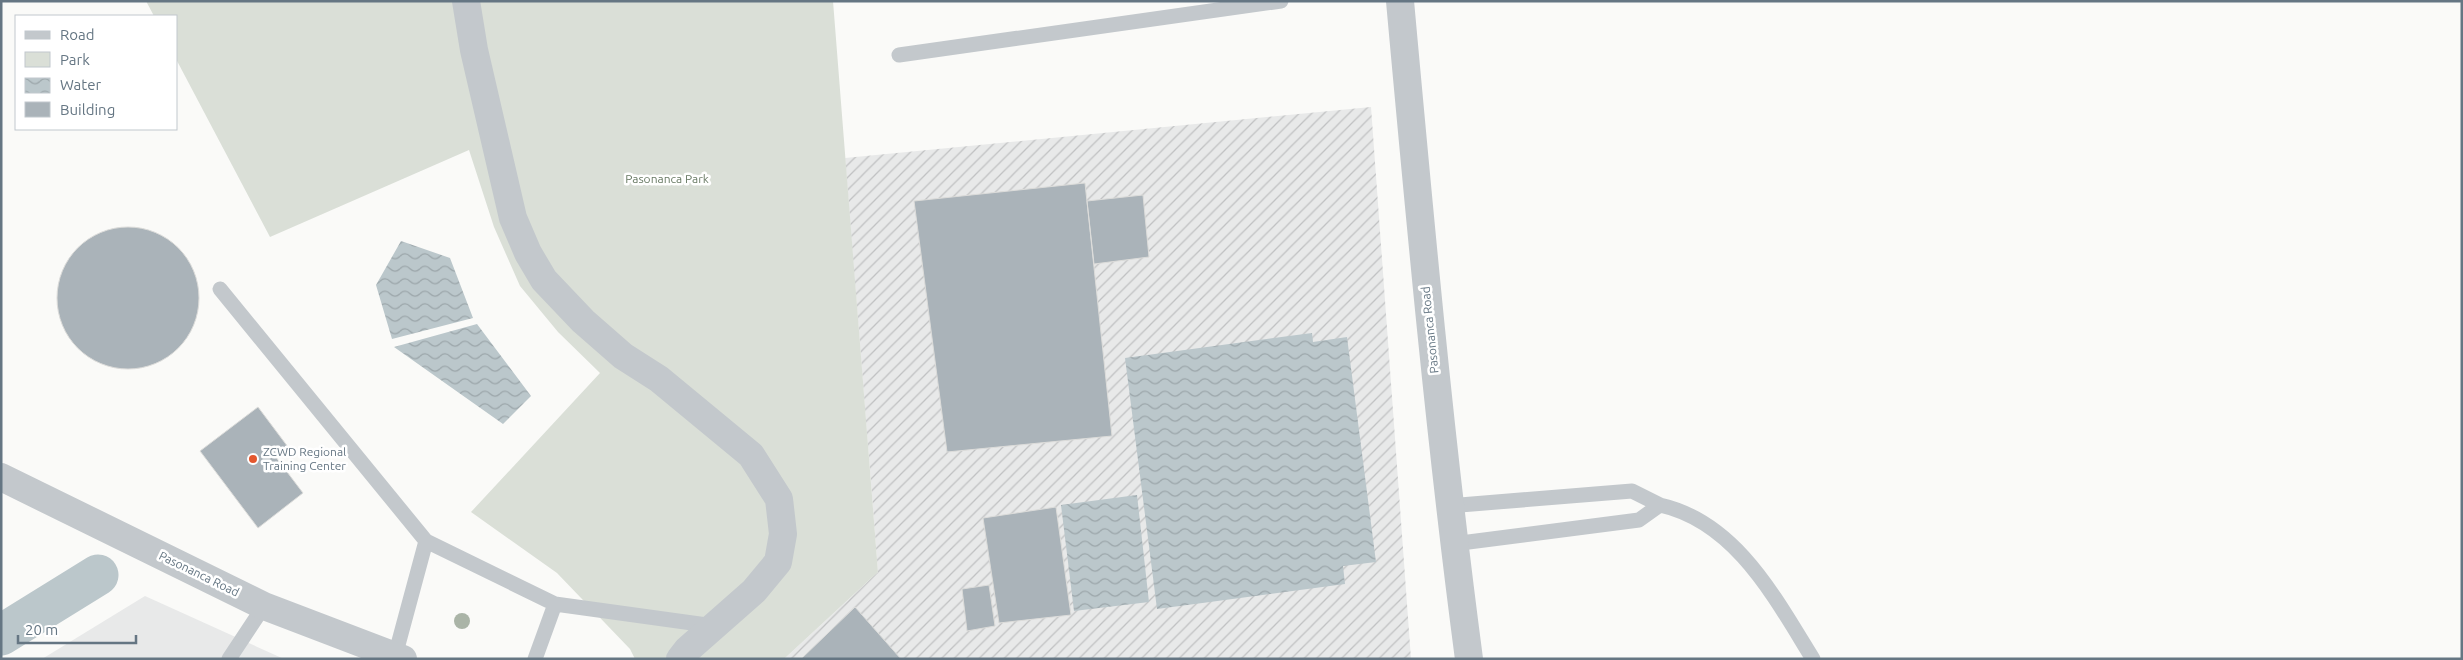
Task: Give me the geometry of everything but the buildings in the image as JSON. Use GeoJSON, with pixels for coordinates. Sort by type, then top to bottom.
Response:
{"type":"FeatureCollection","features":[{"type":"Feature","properties":{"kind":"street"},"geometry":{"type":"LineString","coordinates":[[466,1],[474,50],[513,218],[528,253],[544,280],[583,322],[659,379],[751,455],[779,499],[783,534],[778,562],[754,591],[680,659]]}},
{"type":"Feature","properties":{"kind":"street","name":"Pasonanca Road"},"geometry":{"type":"LineString","coordinates":[[1400,1],[1429,326],[1448,506],[1468,659]]}},
{"type":"Feature","properties":{"kind":"street","name":"Pasonanca Road"},"geometry":{"type":"LineString","coordinates":[[1,477],[264,606],[399,657]]}},
{"type":"Feature","properties":{"kind":"lane"},"geometry":{"type":"LineString","coordinates":[[900,55],[1248,4],[1281,1]]}},
{"type":"Feature","properties":{"kind":"lane"},"geometry":{"type":"LineString","coordinates":[[220,289],[426,541],[554,604],[714,626]]}},
{"type":"Feature","properties":{"kind":"lane"},"geometry":{"type":"LineString","coordinates":[[1448,506],[1632,491],[1660,505],[1679,510],[1696,518],[1745,558],[1766,583],[1813,659]]}},
{"type":"Feature","properties":{"kind":"lane"},"geometry":{"type":"LineString","coordinates":[[1454,544],[1639,520],[1660,505]]}},
{"type":"Feature","properties":{"kind":"lane"},"geometry":{"type":"LineString","coordinates":[[399,657],[426,541]]}},
{"type":"Feature","properties":{"kind":"lane"},"geometry":{"type":"LineString","coordinates":[[535,659],[554,604]]}},
{"type":"Feature","properties":{"kind":"lane"},"geometry":{"type":"LineString","coordinates":[[229,659],[264,606]]}},
{"type":"Feature","properties":{"kind":"shaded area"},"geometry":{"type":"Polygon","coordinates":[[[1371,107],[1411,659],[784,659],[878,572],[845,158],[1371,107]]]}},
{"type":"Feature","properties":{"kind":"shaded area"},"geometry":{"type":"Polygon","coordinates":[[[145,596],[284,659],[42,659],[145,596]]]}},
{"type":"Feature","properties":{"kind":"green space","name":"Pasonanca Park"},"geometry":{"type":"Polygon","coordinates":[[[146,1],[833,1],[878,572],[784,659],[635,659],[630,649],[557,573],[471,512],[600,373],[558,332],[520,286],[494,227],[469,150],[270,237],[178,63],[178,15],[153,15],[146,1]]]}},
{"type":"Feature","properties":{"kind":"water"},"geometry":{"type":"Polygon","coordinates":[[[401,241],[450,258],[473,318],[392,339],[376,285],[401,241]]]}},
{"type":"Feature","properties":{"kind":"water"},"geometry":{"type":"Polygon","coordinates":[[[477,324],[531,396],[503,424],[394,347],[477,324]]]}},
{"type":"Feature","properties":{"kind":"water"},"geometry":{"type":"Polygon","coordinates":[[[1312,333],[1313,342],[1347,337],[1376,562],[1343,566],[1345,584],[1157,609],[1125,358],[1312,333]]]}},
{"type":"Feature","properties":{"kind":"water"},"geometry":{"type":"Polygon","coordinates":[[[1137,495],[1149,602],[1074,611],[1061,505],[1137,495]]]}},
{"type":"Feature","properties":{"kind":"waterway"},"geometry":{"type":"LineString","coordinates":[[1,635],[98,575]]}},
{"type":"Feature","properties":{"kind":"place","name":"ZCWD Regional Training Center"},"geometry":{"type":"Point","coordinates":[253,459]}}]}
